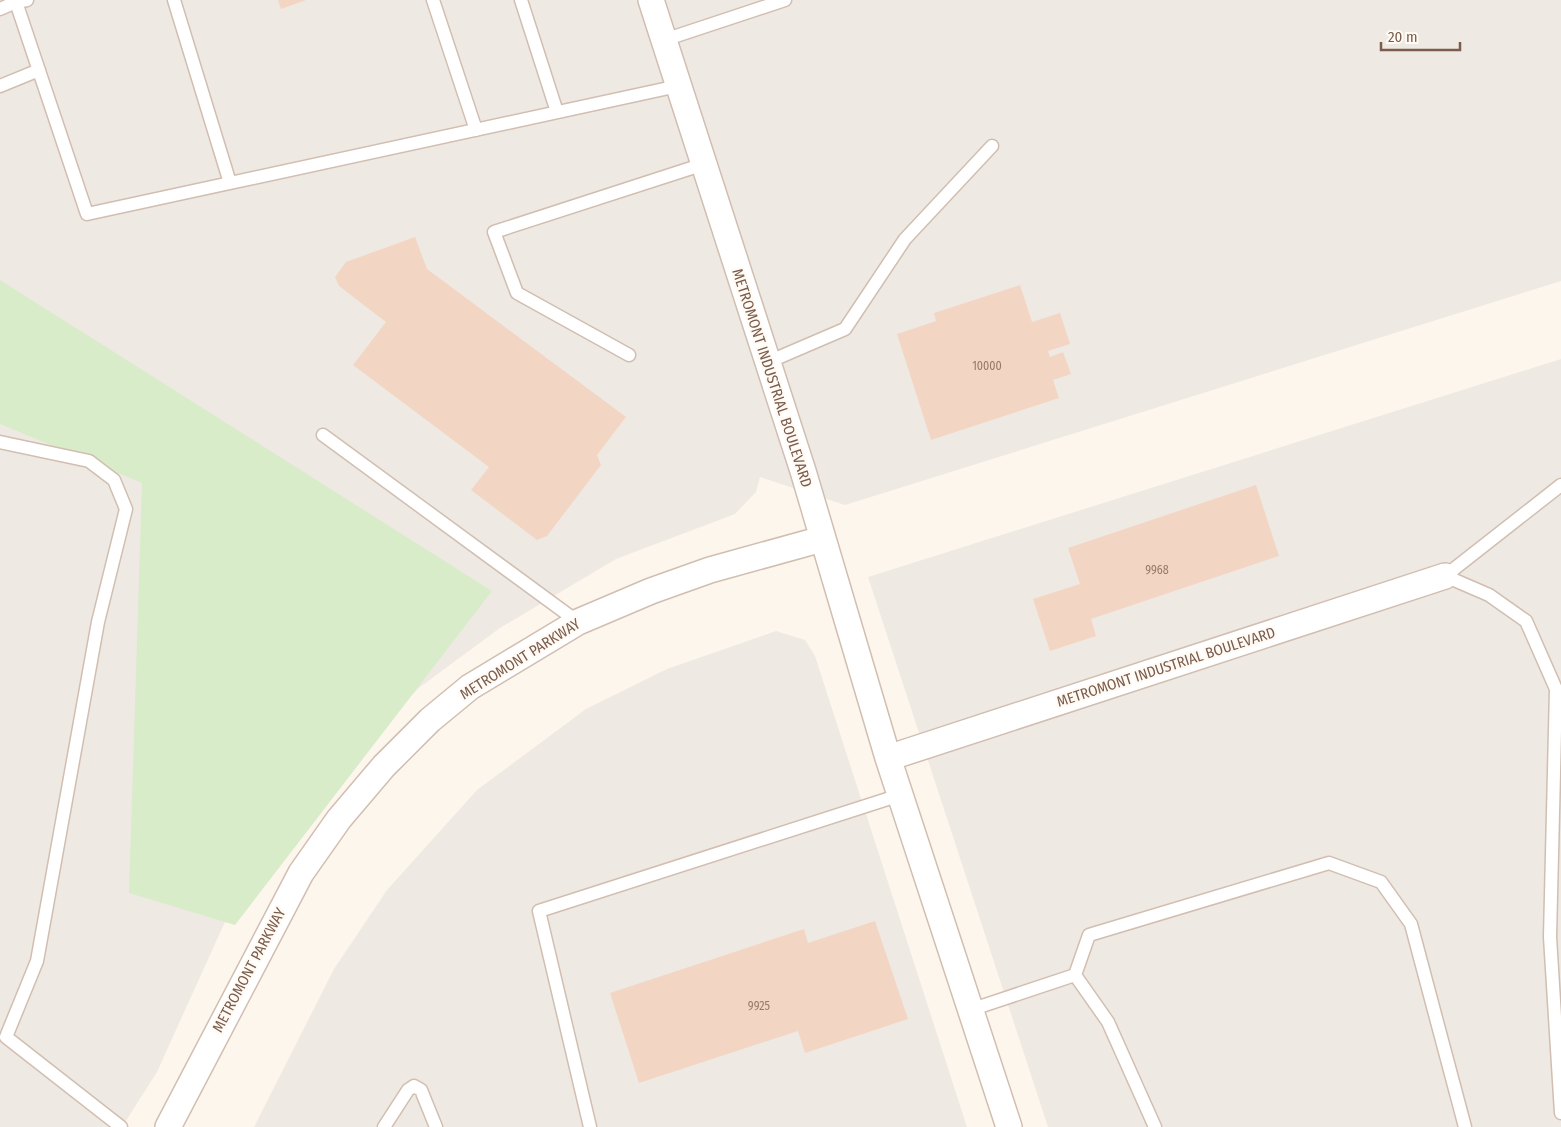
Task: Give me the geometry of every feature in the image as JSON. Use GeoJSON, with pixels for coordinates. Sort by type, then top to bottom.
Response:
{"type":"FeatureCollection","features":[{"type":"Feature","properties":{"kind":"street","name":"METROMONT INDUSTRIAL BOULEVARD"},"geometry":{"type":"LineString","coordinates":[[651,0],[803,471],[888,758],[1009,1127]]}},
{"type":"Feature","properties":{"kind":"street","name":"METROMONT PARKWAY"},"geometry":{"type":"LineString","coordinates":[[168,1127],[301,872],[339,820],[384,766],[437,714],[470,686],[578,622],[651,591],[710,570],[822,539]]}},
{"type":"Feature","properties":{"kind":"street","name":"METROMONT INDUSTRIAL BOULEVARD"},"geometry":{"type":"LineString","coordinates":[[888,758],[1445,576]]}},
{"type":"Feature","properties":{"kind":"lane"},"geometry":{"type":"LineString","coordinates":[[174,0],[230,183]]}},
{"type":"Feature","properties":{"kind":"lane"},"geometry":{"type":"LineString","coordinates":[[433,0],[476,130]]}},
{"type":"Feature","properties":{"kind":"lane"},"geometry":{"type":"LineString","coordinates":[[521,0],[557,112]]}},
{"type":"Feature","properties":{"kind":"lane"},"geometry":{"type":"LineString","coordinates":[[664,40],[785,0]]}},
{"type":"Feature","properties":{"kind":"lane"},"geometry":{"type":"LineString","coordinates":[[0,9],[21,1],[39,70],[88,214],[678,86]]}},
{"type":"Feature","properties":{"kind":"lane"},"geometry":{"type":"LineString","coordinates":[[0,86],[39,70]]}},
{"type":"Feature","properties":{"kind":"lane"},"geometry":{"type":"LineString","coordinates":[[768,362],[845,329],[905,239],[992,146]]}},
{"type":"Feature","properties":{"kind":"lane"},"geometry":{"type":"LineString","coordinates":[[629,355],[516,293],[494,232],[704,164]]}},
{"type":"Feature","properties":{"kind":"lane"},"geometry":{"type":"LineString","coordinates":[[323,435],[578,622]]}},
{"type":"Feature","properties":{"kind":"lane"},"geometry":{"type":"LineString","coordinates":[[0,442],[89,461],[114,480],[126,509],[98,622],[37,961],[6,1037],[121,1127]]}},
{"type":"Feature","properties":{"kind":"lane"},"geometry":{"type":"LineString","coordinates":[[1561,485],[1445,576],[1489,595],[1526,621],[1556,690],[1557,838],[1550,937],[1561,1113]]}},
{"type":"Feature","properties":{"kind":"lane"},"geometry":{"type":"LineString","coordinates":[[590,1127],[538,911],[900,795]]}},
{"type":"Feature","properties":{"kind":"lane"},"geometry":{"type":"LineString","coordinates":[[1075,975],[1089,935],[1330,863],[1381,882],[1411,924],[1465,1127]]}},
{"type":"Feature","properties":{"kind":"lane"},"geometry":{"type":"LineString","coordinates":[[970,1010],[1075,975]]}},
{"type":"Feature","properties":{"kind":"lane"},"geometry":{"type":"LineString","coordinates":[[1075,975],[1108,1022],[1155,1127]]}},
{"type":"Feature","properties":{"kind":"lane"},"geometry":{"type":"LineString","coordinates":[[384,1127],[408,1090],[414,1086],[421,1090],[436,1127]]}},
{"type":"Feature","properties":{"kind":"shaded area"},"geometry":{"type":"Polygon","coordinates":[[[0,0],[1561,0],[1561,281],[845,505],[760,477],[756,492],[735,514],[616,559],[500,628],[420,687],[315,787],[224,924],[157,1072],[122,1127],[0,1127],[0,0]]]}},
{"type":"Feature","properties":{"kind":"shaded area"},"geometry":{"type":"Polygon","coordinates":[[[1561,359],[1561,1127],[1048,1127],[868,577],[1561,359]]]}},
{"type":"Feature","properties":{"kind":"shaded area"},"geometry":{"type":"Polygon","coordinates":[[[776,631],[805,640],[815,656],[967,1127],[254,1127],[334,969],[387,890],[477,790],[586,709],[667,669],[776,631]]]}},
{"type":"Feature","properties":{"kind":"green space"},"geometry":{"type":"Polygon","coordinates":[[[0,280],[492,591],[235,925],[129,893],[142,483],[0,424],[0,280]]]}},
{"type":"Feature","properties":{"kind":"building"},"geometry":{"type":"Polygon","coordinates":[[[278,0],[306,0],[281,9],[278,0]]]}},
{"type":"Feature","properties":{"kind":"building"},"geometry":{"type":"Polygon","coordinates":[[[415,237],[427,269],[626,417],[597,455],[601,465],[547,536],[537,540],[471,490],[489,467],[353,365],[386,322],[339,286],[335,277],[346,262],[415,237]]]}},
{"type":"Feature","properties":{"kind":"building"},"geometry":{"type":"Polygon","coordinates":[[[1020,285],[1032,322],[1060,313],[1070,344],[1048,351],[1050,357],[1063,352],[1071,374],[1053,380],[1059,398],[931,440],[897,334],[936,321],[934,313],[1020,285]]]}},
{"type":"Feature","properties":{"kind":"building"},"geometry":{"type":"Polygon","coordinates":[[[1256,485],[1279,556],[1091,619],[1096,636],[1050,651],[1033,599],[1080,584],[1068,548],[1256,485]]]}},
{"type":"Feature","properties":{"kind":"building"},"geometry":{"type":"Polygon","coordinates":[[[875,921],[908,1019],[805,1053],[798,1031],[639,1083],[610,993],[804,929],[808,943],[875,921]]]}}]}
